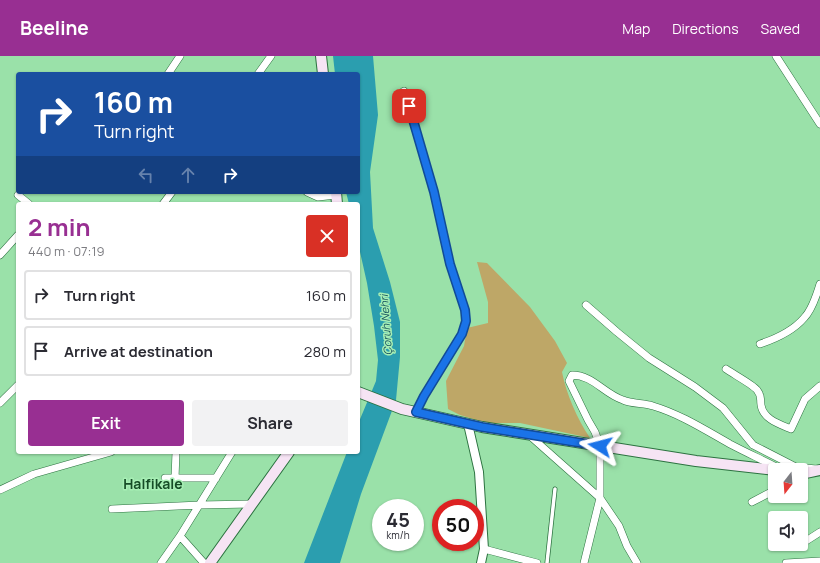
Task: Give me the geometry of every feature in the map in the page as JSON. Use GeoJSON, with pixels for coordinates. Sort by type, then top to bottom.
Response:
{"type":"FeatureCollection","features":[{"type":"Feature","properties":{"kind":"main road"},"geometry":{"type":"LineString","coordinates":[[321,56],[323,72]]}},
{"type":"Feature","properties":{"kind":"main road"},"geometry":{"type":"LineString","coordinates":[[360,392],[402,409],[468,424],[696,461],[768,469]]}},
{"type":"Feature","properties":{"kind":"main road"},"geometry":{"type":"LineString","coordinates":[[210,563],[288,454]]}},
{"type":"Feature","properties":{"kind":"main road"},"geometry":{"type":"LineString","coordinates":[[808,472],[820,469]]}},
{"type":"Feature","properties":{"kind":"street"},"geometry":{"type":"LineString","coordinates":[[169,72],[180,56]]}},
{"type":"Feature","properties":{"kind":"street"},"geometry":{"type":"LineString","coordinates":[[259,72],[271,56]]}},
{"type":"Feature","properties":{"kind":"street"},"geometry":{"type":"LineString","coordinates":[[776,56],[820,124]]}},
{"type":"Feature","properties":{"kind":"street"},"geometry":{"type":"LineString","coordinates":[[404,91],[434,192],[450,264],[466,316],[465,328],[462,334],[424,396],[416,412]]}},
{"type":"Feature","properties":{"kind":"street"},"geometry":{"type":"LineString","coordinates":[[311,194],[318,197],[336,197]]}},
{"type":"Feature","properties":{"kind":"street"},"geometry":{"type":"LineString","coordinates":[[18,195],[27,202]]}},
{"type":"Feature","properties":{"kind":"street"},"geometry":{"type":"LineString","coordinates":[[0,255],[16,237]]}},
{"type":"Feature","properties":{"kind":"street"},"geometry":{"type":"LineString","coordinates":[[760,344],[779,337],[804,318],[816,296],[820,284]]}},
{"type":"Feature","properties":{"kind":"street"},"geometry":{"type":"LineString","coordinates":[[586,305],[649,358],[695,387],[724,408],[754,445],[796,467],[820,469]]}},
{"type":"Feature","properties":{"kind":"street"},"geometry":{"type":"LineString","coordinates":[[726,369],[756,389],[761,396],[761,406],[764,413],[771,420],[791,429],[806,399],[820,386]]}},
{"type":"Feature","properties":{"kind":"street"},"geometry":{"type":"LineString","coordinates":[[584,563],[600,498],[600,446],[595,432],[569,381],[572,375],[579,375],[590,379],[609,393],[623,400],[653,406],[671,413],[701,427],[768,463]]}},
{"type":"Feature","properties":{"kind":"street"},"geometry":{"type":"LineString","coordinates":[[0,403],[16,387]]}},
{"type":"Feature","properties":{"kind":"street"},"geometry":{"type":"LineString","coordinates":[[468,424],[479,472],[481,499]]}},
{"type":"Feature","properties":{"kind":"street"},"geometry":{"type":"LineString","coordinates":[[529,435],[600,498],[619,526],[627,546],[637,563]]}},
{"type":"Feature","properties":{"kind":"street"},"geometry":{"type":"LineString","coordinates":[[0,490],[34,474],[104,454]]}},
{"type":"Feature","properties":{"kind":"street"},"geometry":{"type":"LineString","coordinates":[[175,478],[176,454]]}},
{"type":"Feature","properties":{"kind":"street"},"geometry":{"type":"LineString","coordinates":[[161,563],[200,505],[231,454]]}},
{"type":"Feature","properties":{"kind":"street"},"geometry":{"type":"LineString","coordinates":[[165,478],[216,478]]}},
{"type":"Feature","properties":{"kind":"street"},"geometry":{"type":"LineString","coordinates":[[752,502],[768,494]]}},
{"type":"Feature","properties":{"kind":"street"},"geometry":{"type":"LineString","coordinates":[[112,509],[251,504]]}},
{"type":"Feature","properties":{"kind":"street"},"geometry":{"type":"LineString","coordinates":[[808,540],[820,532]]}},
{"type":"Feature","properties":{"kind":"street"},"geometry":{"type":"LineString","coordinates":[[180,536],[210,563]]}},
{"type":"Feature","properties":{"kind":"street"},"geometry":{"type":"LineString","coordinates":[[484,549],[537,563]]}},
{"type":"Feature","properties":{"kind":"street"},"geometry":{"type":"LineString","coordinates":[[482,563],[484,551]]}},
{"type":"Feature","properties":{"kind":"street"},"geometry":{"type":"LineString","coordinates":[[786,563],[820,561]]}},
{"type":"Feature","properties":{"kind":"lane"},"geometry":{"type":"LineString","coordinates":[[547,563],[555,489]]}},
{"type":"Feature","properties":{"kind":"shaded area"},"geometry":{"type":"Polygon","coordinates":[[[477,262],[487,263],[530,307],[555,341],[567,363],[562,372],[570,398],[581,423],[590,438],[520,423],[486,423],[460,415],[448,409],[446,381],[464,346],[467,328],[488,323],[488,302],[477,262]]]}},
{"type":"Feature","properties":{"kind":"water","name":"Çoruh Nehri"},"geometry":{"type":"Polygon","coordinates":[[[333,56],[373,56],[378,115],[370,172],[373,228],[390,282],[400,322],[400,357],[396,400],[361,494],[340,563],[304,563],[346,454],[360,454],[360,419],[376,381],[378,360],[367,283],[360,252],[360,202],[348,202],[346,194],[360,194],[360,72],[335,72],[333,56]]]}},
{"type":"Feature","properties":{"kind":"district","name":"Halfikale"},"geometry":{"type":"Point","coordinates":[153,484]}},
{"type":"Feature","properties":{"kind":"route"},"geometry":{"type":"LineString","coordinates":[[409,106],[434,192],[450,264],[466,316],[465,328],[462,334],[424,396],[416,412],[482,427],[600,446]]}}]}
